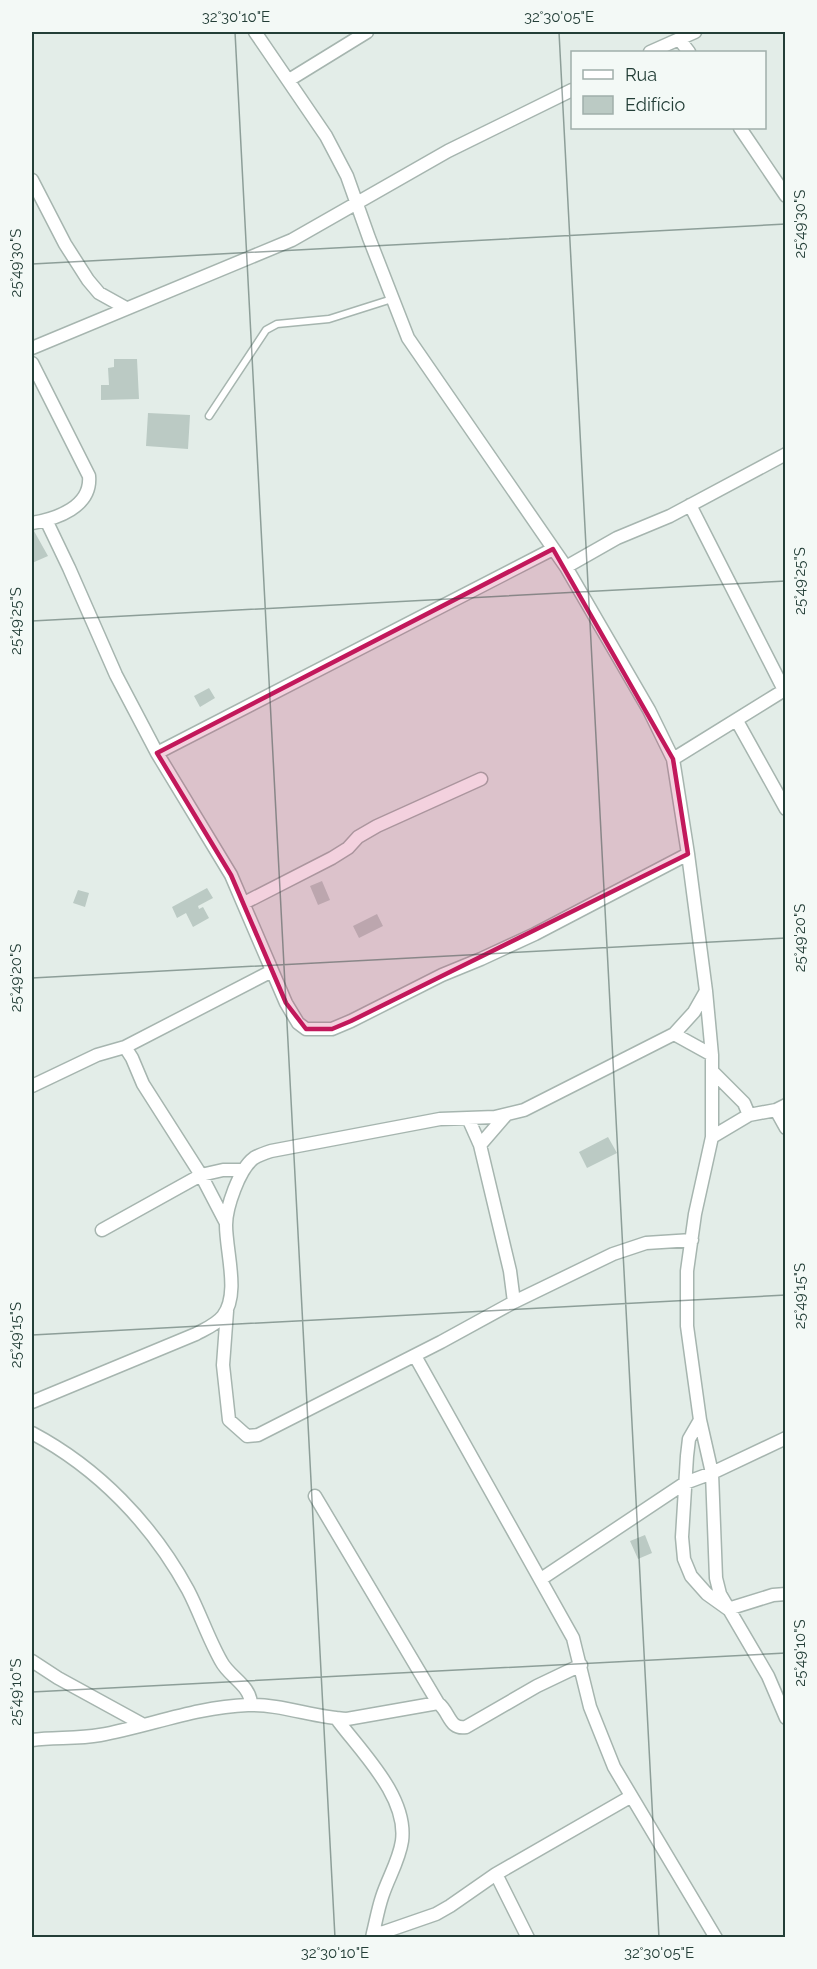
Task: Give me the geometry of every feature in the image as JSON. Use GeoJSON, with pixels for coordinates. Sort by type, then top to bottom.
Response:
{"type":"FeatureCollection","features":[{"type":"Feature","properties":{"kind":"street"},"geometry":{"type":"LineString","coordinates":[[255,32],[326,136],[347,176],[408,339],[566,567],[649,710],[673,759],[688,854],[712,1055],[712,1137],[695,1214],[687,1271],[687,1326],[700,1420],[712,1473],[716,1578],[720,1594],[768,1676],[786,1718]]}},
{"type":"Feature","properties":{"kind":"street"},"geometry":{"type":"LineString","coordinates":[[289,80],[367,32]]}},
{"type":"Feature","properties":{"kind":"street"},"geometry":{"type":"LineString","coordinates":[[652,51],[695,32]]}},
{"type":"Feature","properties":{"kind":"street"},"geometry":{"type":"LineString","coordinates":[[679,39],[688,51]]}},
{"type":"Feature","properties":{"kind":"street"},"geometry":{"type":"LineString","coordinates":[[32,348],[292,240],[448,152],[571,91]]}},
{"type":"Feature","properties":{"kind":"street"},"geometry":{"type":"LineString","coordinates":[[741,129],[786,196]]}},
{"type":"Feature","properties":{"kind":"street"},"geometry":{"type":"LineString","coordinates":[[32,180],[65,244],[99,293],[126,308]]}},
{"type":"Feature","properties":{"kind":"street"},"geometry":{"type":"LineString","coordinates":[[96,320],[99,293]]}},
{"type":"Feature","properties":{"kind":"street"},"geometry":{"type":"LineString","coordinates":[[32,363],[90,476],[90,486],[85,497],[78,504],[46,520],[32,523]]}},
{"type":"Feature","properties":{"kind":"street"},"geometry":{"type":"LineString","coordinates":[[566,567],[617,538],[670,516],[786,454]]}},
{"type":"Feature","properties":{"kind":"street"},"geometry":{"type":"LineString","coordinates":[[673,759],[785,690],[690,505]]}},
{"type":"Feature","properties":{"kind":"street"},"geometry":{"type":"LineString","coordinates":[[46,520],[116,675],[157,753],[231,875],[286,1003],[298,1023],[306,1029],[332,1029],[442,975],[481,960],[535,934],[688,854]]}},
{"type":"Feature","properties":{"kind":"street"},"geometry":{"type":"LineString","coordinates":[[157,753],[553,549]]}},
{"type":"Feature","properties":{"kind":"street"},"geometry":{"type":"LineString","coordinates":[[737,721],[786,809]]}},
{"type":"Feature","properties":{"kind":"street"},"geometry":{"type":"LineString","coordinates":[[244,903],[332,858],[348,848],[358,837],[377,826],[481,779]]}},
{"type":"Feature","properties":{"kind":"street"},"geometry":{"type":"LineString","coordinates":[[32,1086],[97,1055],[125,1047],[272,971]]}},
{"type":"Feature","properties":{"kind":"street"},"geometry":{"type":"LineString","coordinates":[[692,1240],[646,1244],[613,1254],[514,1302],[415,1356],[258,1435],[247,1436],[229,1420],[223,1365],[231,1279],[226,1223],[243,1170],[253,1159],[271,1151],[440,1119],[506,1115],[524,1110],[674,1034],[694,1012],[706,991]]}},
{"type":"Feature","properties":{"kind":"street"},"geometry":{"type":"LineString","coordinates":[[674,1034],[712,1055]]}},
{"type":"Feature","properties":{"kind":"street"},"geometry":{"type":"LineString","coordinates":[[125,1047],[143,1084],[201,1174],[226,1223]]}},
{"type":"Feature","properties":{"kind":"street"},"geometry":{"type":"LineString","coordinates":[[712,1071],[744,1103],[749,1115]]}},
{"type":"Feature","properties":{"kind":"street"},"geometry":{"type":"LineString","coordinates":[[712,1137],[749,1115],[781,1107],[786,1128]]}},
{"type":"Feature","properties":{"kind":"street"},"geometry":{"type":"LineString","coordinates":[[480,1145],[506,1115]]}},
{"type":"Feature","properties":{"kind":"street"},"geometry":{"type":"LineString","coordinates":[[468,1118],[480,1145],[510,1271],[514,1302]]}},
{"type":"Feature","properties":{"kind":"street"},"geometry":{"type":"LineString","coordinates":[[102,1230],[201,1174],[223,1170],[243,1170]]}},
{"type":"Feature","properties":{"kind":"street"},"geometry":{"type":"LineString","coordinates":[[32,1402],[196,1334],[212,1326],[222,1318],[227,1310]]}},
{"type":"Feature","properties":{"kind":"street"},"geometry":{"type":"LineString","coordinates":[[415,1356],[573,1638],[590,1707],[630,1797],[716,1938]]}},
{"type":"Feature","properties":{"kind":"street"},"geometry":{"type":"LineString","coordinates":[[700,1420],[689,1439],[682,1537],[684,1559],[691,1576],[707,1594],[728,1610]]}},
{"type":"Feature","properties":{"kind":"street"},"geometry":{"type":"LineString","coordinates":[[32,1433],[75,1459],[98,1477],[133,1512],[168,1556],[188,1590],[221,1663],[249,1694],[251,1705]]}},
{"type":"Feature","properties":{"kind":"street"},"geometry":{"type":"LineString","coordinates":[[541,1579],[685,1483],[712,1473],[786,1438]]}},
{"type":"Feature","properties":{"kind":"street"},"geometry":{"type":"LineString","coordinates":[[315,1496],[438,1703],[455,1726],[459,1728],[466,1726],[537,1686],[581,1665]]}},
{"type":"Feature","properties":{"kind":"street"},"geometry":{"type":"LineString","coordinates":[[728,1610],[773,1595],[786,1594]]}},
{"type":"Feature","properties":{"kind":"street"},"geometry":{"type":"LineString","coordinates":[[32,1661],[58,1678],[142,1724]]}},
{"type":"Feature","properties":{"kind":"street"},"geometry":{"type":"LineString","coordinates":[[32,1740],[100,1735],[198,1711],[251,1705],[293,1709],[336,1719],[347,1719],[438,1703]]}},
{"type":"Feature","properties":{"kind":"street"},"geometry":{"type":"LineString","coordinates":[[336,1719],[384,1779],[399,1810],[402,1839],[396,1866],[382,1897],[373,1935],[436,1914],[496,1874],[630,1797]]}},
{"type":"Feature","properties":{"kind":"street"},"geometry":{"type":"LineString","coordinates":[[496,1874],[528,1938]]}},
{"type":"Feature","properties":{"kind":"lane"},"geometry":{"type":"LineString","coordinates":[[209,416],[266,330],[277,324],[329,319],[392,299]]}},
{"type":"Feature","properties":{"kind":"highlighted area"},"geometry":{"type":"Polygon","coordinates":[[[553,549],[673,759],[688,854],[351,1021],[332,1029],[306,1029],[286,1003],[231,875],[157,753],[553,549]]]}},
{"type":"Feature","properties":{"kind":"building"},"geometry":{"type":"Polygon","coordinates":[[[114,359],[137,359],[139,399],[101,400],[101,385],[109,385],[108,368],[114,367],[114,359]]]}},
{"type":"Feature","properties":{"kind":"building"},"geometry":{"type":"Polygon","coordinates":[[[148,413],[190,415],[188,449],[146,446],[148,413]]]}},
{"type":"Feature","properties":{"kind":"building"},"geometry":{"type":"Polygon","coordinates":[[[32,531],[48,556],[32,563],[32,531]]]}},
{"type":"Feature","properties":{"kind":"building"},"geometry":{"type":"Polygon","coordinates":[[[209,688],[215,698],[200,707],[194,696],[209,688]]]}},
{"type":"Feature","properties":{"kind":"building"},"geometry":{"type":"Polygon","coordinates":[[[322,881],[330,900],[318,905],[310,886],[322,881]]]}},
{"type":"Feature","properties":{"kind":"building"},"geometry":{"type":"Polygon","coordinates":[[[207,888],[213,898],[198,906],[199,909],[203,907],[209,918],[193,927],[186,913],[177,918],[172,907],[207,888]]]}},
{"type":"Feature","properties":{"kind":"building"},"geometry":{"type":"Polygon","coordinates":[[[78,890],[89,893],[85,907],[73,903],[78,890]]]}},
{"type":"Feature","properties":{"kind":"building"},"geometry":{"type":"Polygon","coordinates":[[[377,914],[383,926],[359,938],[353,926],[377,914]]]}},
{"type":"Feature","properties":{"kind":"building"},"geometry":{"type":"Polygon","coordinates":[[[608,1137],[617,1153],[587,1168],[579,1152],[608,1137]]]}},
{"type":"Feature","properties":{"kind":"building"},"geometry":{"type":"Polygon","coordinates":[[[645,1535],[652,1553],[638,1559],[630,1541],[645,1535]]]}}]}
